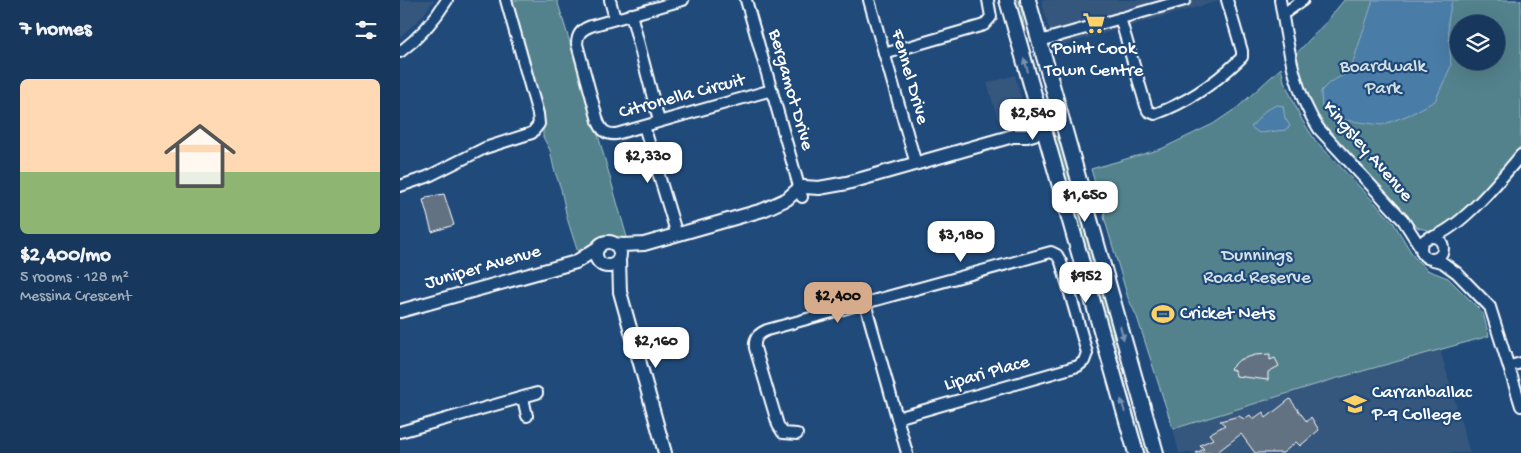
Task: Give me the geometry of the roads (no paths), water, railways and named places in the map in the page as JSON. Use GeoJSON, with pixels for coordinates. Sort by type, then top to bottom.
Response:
{"type":"FeatureCollection","features":[{"type":"Feature","properties":{"kind":"main road"},"geometry":{"type":"LineString","coordinates":[[1007,0],[1136,453]]}},
{"type":"Feature","properties":{"kind":"main road"},"geometry":{"type":"LineString","coordinates":[[1028,0],[1156,453]]}},
{"type":"Feature","properties":{"kind":"main road"},"geometry":{"type":"LineString","coordinates":[[1043,127],[1062,122]]}},
{"type":"Feature","properties":{"kind":"street"},"geometry":{"type":"LineString","coordinates":[[400,52],[431,24],[447,0]]}},
{"type":"Feature","properties":{"kind":"street"},"geometry":{"type":"LineString","coordinates":[[400,186],[427,177],[485,148],[525,136],[534,131],[539,124],[538,114],[506,0]]}},
{"type":"Feature","properties":{"kind":"street"},"geometry":{"type":"LineString","coordinates":[[610,0],[615,19]]}},
{"type":"Feature","properties":{"kind":"street","name":"Citronella Circuit"},"geometry":{"type":"LineString","coordinates":[[683,0],[631,14],[580,32],[578,44],[600,127],[608,134],[616,134],[772,90]]}},
{"type":"Feature","properties":{"kind":"street","name":"Bergamot Drive"},"geometry":{"type":"LineString","coordinates":[[746,0],[801,192]]}},
{"type":"Feature","properties":{"kind":"street","name":"Fennel Drive"},"geometry":{"type":"LineString","coordinates":[[869,0],[916,164]]}},
{"type":"Feature","properties":{"kind":"street"},"geometry":{"type":"LineString","coordinates":[[884,54],[984,25],[991,17],[988,0]]}},
{"type":"Feature","properties":{"kind":"street"},"geometry":{"type":"LineString","coordinates":[[1040,41],[1185,0]]}},
{"type":"Feature","properties":{"kind":"street"},"geometry":{"type":"LineString","coordinates":[[1120,18],[1146,106],[1148,111],[1155,114],[1201,91],[1242,57],[1242,51],[1227,0]]}},
{"type":"Feature","properties":{"kind":"street","name":"Kingsley Avenue"},"geometry":{"type":"LineString","coordinates":[[1280,0],[1286,16]]}},
{"type":"Feature","properties":{"kind":"street","name":"Kingsley Avenue"},"geometry":{"type":"LineString","coordinates":[[1286,0],[1286,16],[1296,82],[1309,114],[1319,129],[1403,220],[1421,248]]}},
{"type":"Feature","properties":{"kind":"street"},"geometry":{"type":"LineString","coordinates":[[1286,16],[1303,0]]}},
{"type":"Feature","properties":{"kind":"street"},"geometry":{"type":"LineString","coordinates":[[631,14],[659,121]]}},
{"type":"Feature","properties":{"kind":"street"},"geometry":{"type":"LineString","coordinates":[[644,126],[676,235]]}},
{"type":"Feature","properties":{"kind":"street"},"geometry":{"type":"LineString","coordinates":[[620,292],[597,256],[599,246],[605,242],[623,245],[644,244],[763,210],[787,200],[807,187],[823,188],[847,183],[1013,136],[1027,136],[1043,127]]}},
{"type":"Feature","properties":{"kind":"street"},"geometry":{"type":"LineString","coordinates":[[1521,155],[1497,183],[1452,227],[1425,240],[1421,248],[1424,256],[1442,262],[1457,273],[1490,307],[1521,406]]}},
{"type":"Feature","properties":{"kind":"street","name":"Kingsley Avenue"},"geometry":{"type":"LineString","coordinates":[[1403,220],[1432,237]]}},
{"type":"Feature","properties":{"kind":"street"},"geometry":{"type":"LineString","coordinates":[[1433,260],[1442,254],[1452,227]]}},
{"type":"Feature","properties":{"kind":"street"},"geometry":{"type":"LineString","coordinates":[[1432,237],[1439,240],[1457,273]]}},
{"type":"Feature","properties":{"kind":"street"},"geometry":{"type":"LineString","coordinates":[[614,244],[620,250],[620,292],[665,453]]}},
{"type":"Feature","properties":{"kind":"street"},"geometry":{"type":"LineString","coordinates":[[602,264],[611,266],[644,244]]}},
{"type":"Feature","properties":{"kind":"street","name":"Juniper Avenue"},"geometry":{"type":"LineString","coordinates":[[400,311],[576,262],[599,246]]}},
{"type":"Feature","properties":{"kind":"street","name":"Lipari Place"},"geometry":{"type":"LineString","coordinates":[[865,303],[1046,252],[1055,253],[1061,262],[1087,353],[1084,361],[1078,366],[897,418]]}},
{"type":"Feature","properties":{"kind":"street","name":"Juniper Avenue"},"geometry":{"type":"LineString","coordinates":[[576,262],[602,264]]}},
{"type":"Feature","properties":{"kind":"street"},"geometry":{"type":"LineString","coordinates":[[797,434],[783,433],[778,425],[755,348],[756,338],[761,332],[767,330],[865,303],[907,453]]}},
{"type":"Feature","properties":{"kind":"street"},"geometry":{"type":"LineString","coordinates":[[1510,366],[1521,363]]}},
{"type":"Feature","properties":{"kind":"street"},"geometry":{"type":"LineString","coordinates":[[400,432],[537,394]]}},
{"type":"Feature","properties":{"kind":"street"},"geometry":{"type":"LineString","coordinates":[[522,398],[527,416]]}},
{"type":"Feature","properties":{"kind":"place","name":"Point Cook Town Centre"},"geometry":{"type":"Point","coordinates":[1094,23]}},
{"type":"Feature","properties":{"kind":"place","name":"Cricket Nets"},"geometry":{"type":"Point","coordinates":[1163,314]}},
{"type":"Feature","properties":{"kind":"place","name":"Carranballac P-9 College"},"geometry":{"type":"Point","coordinates":[1355,404]}},
{"type":"Feature","properties":{"kind":"park label","name":"Boardwalk Park"},"geometry":{"type":"Point","coordinates":[1383,78]}},
{"type":"Feature","properties":{"kind":"park label","name":"Dunnings Road Reserve"},"geometry":{"type":"Point","coordinates":[1257,267]}}]}
